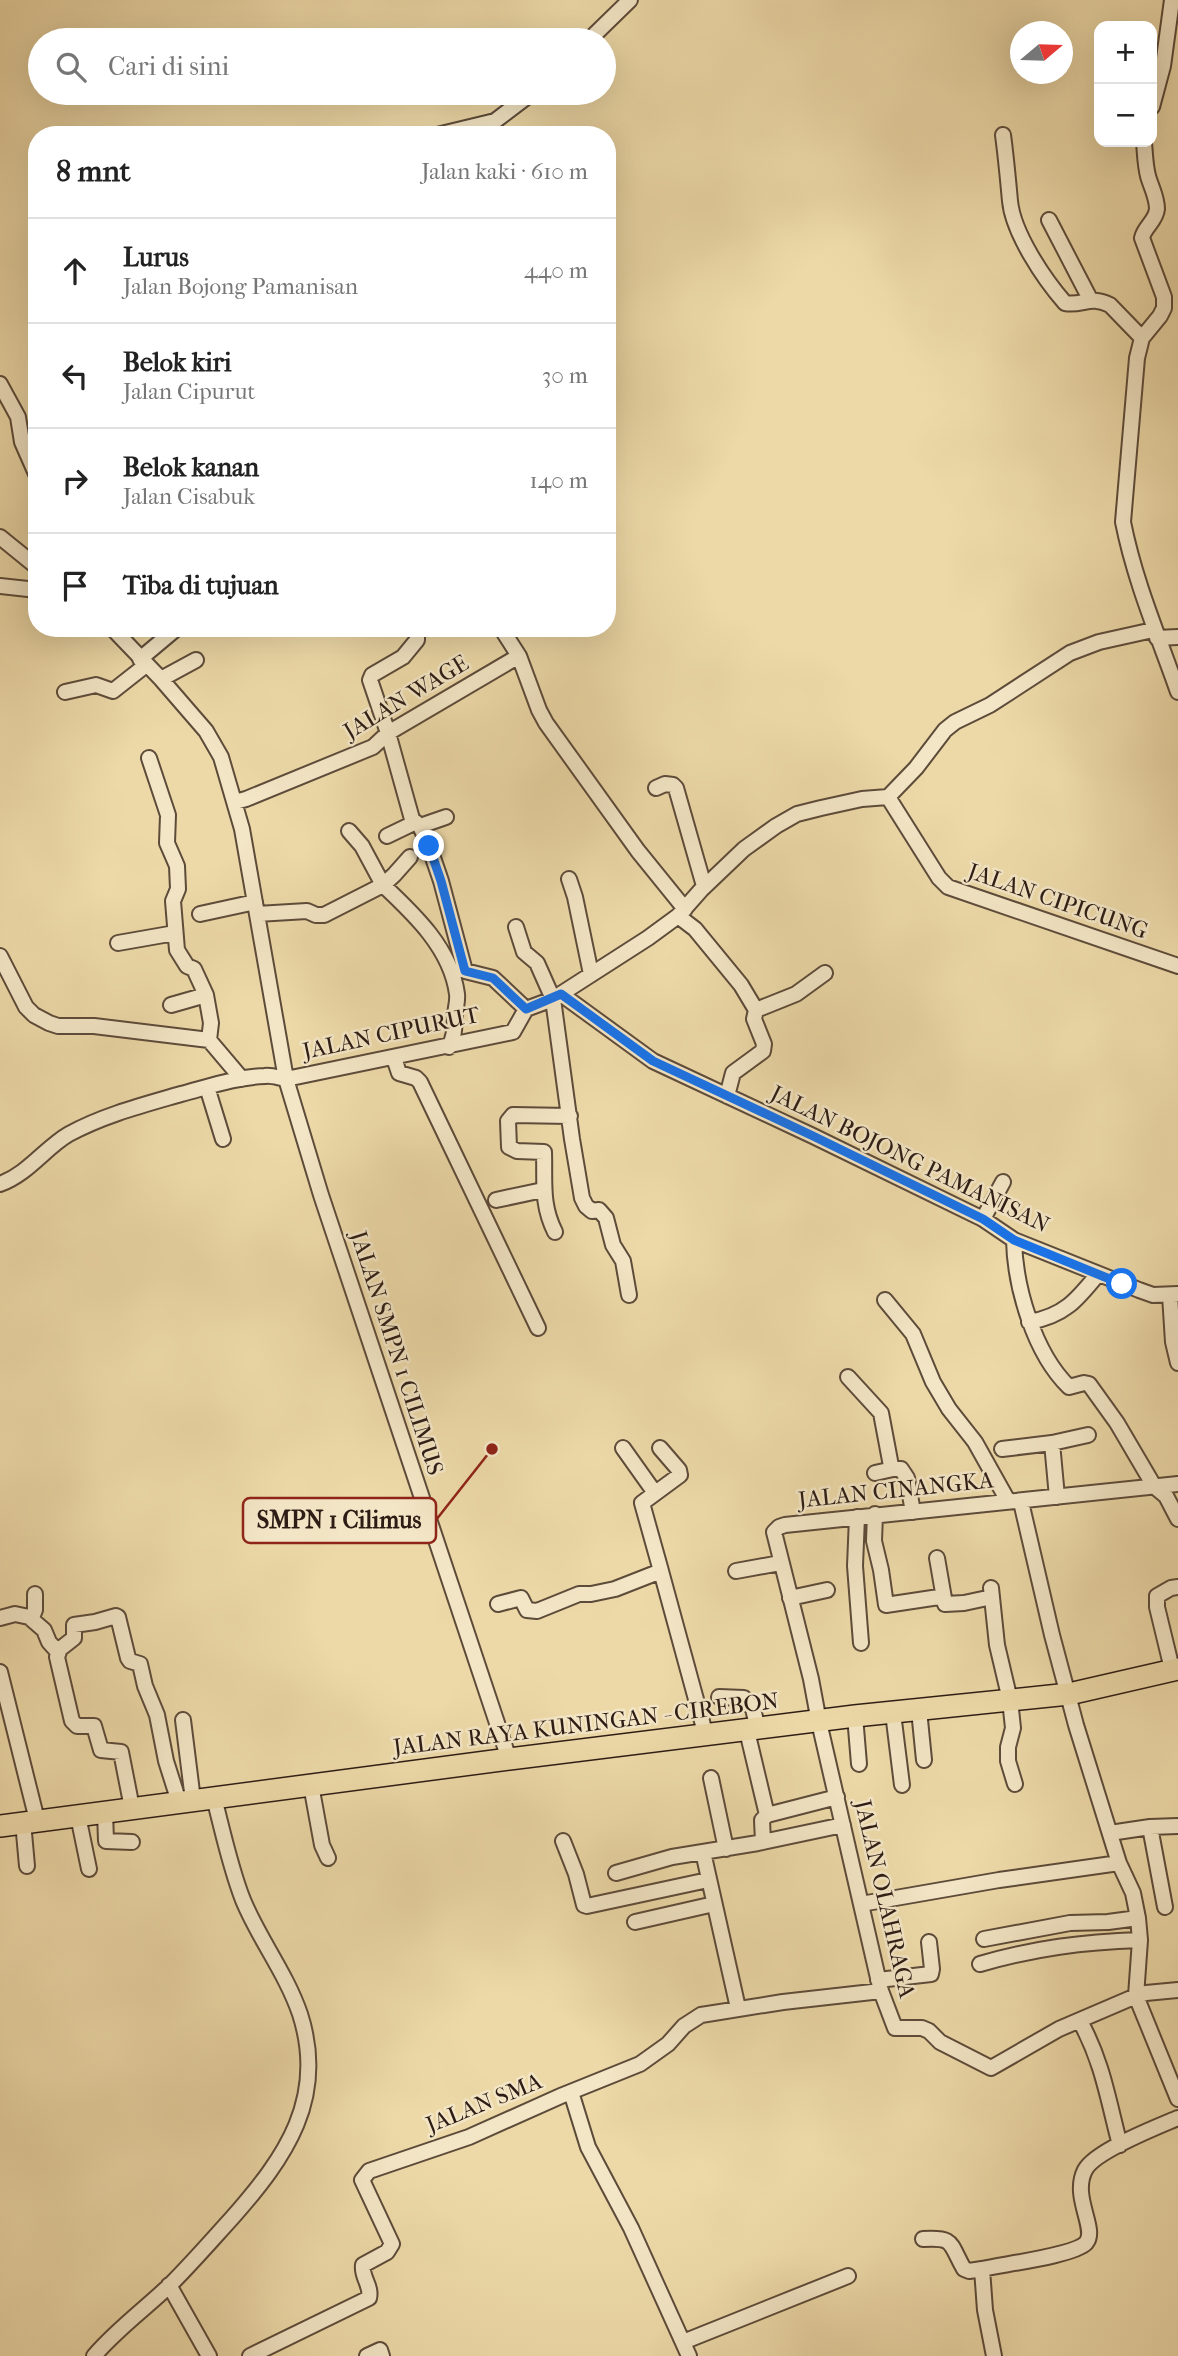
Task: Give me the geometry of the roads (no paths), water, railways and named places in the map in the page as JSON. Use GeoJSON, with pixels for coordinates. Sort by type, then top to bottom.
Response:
{"type":"FeatureCollection","features":[{"type":"Feature","properties":{"kind":"highway","name":"JALAN RAYA KUNINGAN - CIREBON"},"geometry":{"type":"LineString","coordinates":[[0,1826],[855,1716],[1069,1694],[1175,1669]]}},
{"type":"Feature","properties":{"kind":"street"},"geometry":{"type":"LineString","coordinates":[[601,28],[630,0]]}},
{"type":"Feature","properties":{"kind":"street"},"geometry":{"type":"LineString","coordinates":[[1157,88],[1163,66],[1171,0]]}},
{"type":"Feature","properties":{"kind":"street"},"geometry":{"type":"LineString","coordinates":[[490,126],[516,105]]}},
{"type":"Feature","properties":{"kind":"street"},"geometry":{"type":"LineString","coordinates":[[1003,135],[1010,202],[1022,237],[1038,265],[1065,303],[1090,299],[1110,305],[1142,338]]}},
{"type":"Feature","properties":{"kind":"street"},"geometry":{"type":"LineString","coordinates":[[1145,147],[1157,211],[1148,227],[1144,245],[1164,297],[1164,308],[1142,338],[1137,358],[1123,522],[1155,634],[1178,692]]}},
{"type":"Feature","properties":{"kind":"street"},"geometry":{"type":"LineString","coordinates":[[1049,220],[1090,299]]}},
{"type":"Feature","properties":{"kind":"street"},"geometry":{"type":"LineString","coordinates":[[0,384],[18,417],[22,442],[28,456]]}},
{"type":"Feature","properties":{"kind":"street"},"geometry":{"type":"LineString","coordinates":[[0,537],[28,560]]}},
{"type":"Feature","properties":{"kind":"street"},"geometry":{"type":"LineString","coordinates":[[0,586],[28,589]]}},
{"type":"Feature","properties":{"kind":"street"},"geometry":{"type":"LineString","coordinates":[[888,797],[916,768],[945,730],[955,722],[990,705],[1070,653],[1099,642],[1155,634],[1178,637]]}},
{"type":"Feature","properties":{"kind":"street","name":"JALAN SMPN 1 CILIMUS"},"geometry":{"type":"LineString","coordinates":[[120,637],[161,679],[216,746],[235,802],[286,1079],[326,1208],[509,1759]]}},
{"type":"Feature","properties":{"kind":"street"},"geometry":{"type":"LineString","coordinates":[[65,692],[96,685],[113,691],[168,637]]}},
{"type":"Feature","properties":{"kind":"street"},"geometry":{"type":"LineString","coordinates":[[417,637],[403,657],[370,677],[417,825],[441,881],[465,971],[493,978],[526,1009]]}},
{"type":"Feature","properties":{"kind":"street"},"geometry":{"type":"LineString","coordinates":[[506,637],[519,656],[546,723],[681,913],[741,985],[756,1010],[754,1019],[764,1045],[763,1051],[733,1073],[727,1096]]}},
{"type":"Feature","properties":{"kind":"street","name":"JALAN WAGE"},"geometry":{"type":"LineString","coordinates":[[235,802],[373,747],[388,733],[519,656]]}},
{"type":"Feature","properties":{"kind":"street"},"geometry":{"type":"LineString","coordinates":[[161,679],[196,660]]}},
{"type":"Feature","properties":{"kind":"street"},"geometry":{"type":"LineString","coordinates":[[149,758],[168,815],[167,843],[177,866],[178,889],[173,901],[179,954],[187,966],[194,969],[206,995],[211,1023],[209,1040]]}},
{"type":"Feature","properties":{"kind":"street"},"geometry":{"type":"LineString","coordinates":[[656,788],[665,784],[676,788],[704,886]]}},
{"type":"Feature","properties":{"kind":"street","name":"JALAN CIPURUT"},"geometry":{"type":"LineString","coordinates":[[4,1182],[43,1157],[66,1135],[133,1108],[242,1079],[267,1076],[286,1079],[513,1032],[526,1009],[557,997],[648,938],[681,913],[704,886],[744,849],[776,826],[797,814],[862,799],[888,797]]}},
{"type":"Feature","properties":{"kind":"street","name":"JALAN CIPICUNG"},"geometry":{"type":"LineString","coordinates":[[888,797],[939,878],[948,887],[1178,966]]}},
{"type":"Feature","properties":{"kind":"street"},"geometry":{"type":"LineString","coordinates":[[387,836],[446,817]]}},
{"type":"Feature","properties":{"kind":"street"},"geometry":{"type":"LineString","coordinates":[[349,831],[362,846],[383,885],[442,949],[457,998],[456,1034],[449,1047]]}},
{"type":"Feature","properties":{"kind":"street"},"geometry":{"type":"LineString","coordinates":[[200,914],[256,908],[307,911],[324,915],[383,885],[410,857]]}},
{"type":"Feature","properties":{"kind":"street"},"geometry":{"type":"LineString","coordinates":[[569,879],[591,974]]}},
{"type":"Feature","properties":{"kind":"street"},"geometry":{"type":"LineString","coordinates":[[516,927],[524,952],[537,963],[557,997],[572,1139],[582,1198],[586,1206],[592,1211],[598,1210],[606,1218],[613,1245],[623,1261],[629,1296]]}},
{"type":"Feature","properties":{"kind":"street"},"geometry":{"type":"LineString","coordinates":[[118,943],[175,933]]}},
{"type":"Feature","properties":{"kind":"street"},"geometry":{"type":"LineString","coordinates":[[0,957],[26,1007],[49,1023],[209,1040],[242,1079]]}},
{"type":"Feature","properties":{"kind":"street"},"geometry":{"type":"LineString","coordinates":[[756,1010],[796,994],[825,973]]}},
{"type":"Feature","properties":{"kind":"street"},"geometry":{"type":"LineString","coordinates":[[171,1005],[206,995]]}},
{"type":"Feature","properties":{"kind":"street","name":"JALAN BOJONG PAMANISAN"},"geometry":{"type":"LineString","coordinates":[[557,997],[653,1061],[983,1219],[1014,1240],[1153,1295],[1174,1295]]}},
{"type":"Feature","properties":{"kind":"street"},"geometry":{"type":"LineString","coordinates":[[394,1058],[399,1073],[416,1078],[420,1082],[538,1328]]}},
{"type":"Feature","properties":{"kind":"street"},"geometry":{"type":"LineString","coordinates":[[207,1087],[223,1139]]}},
{"type":"Feature","properties":{"kind":"street"},"geometry":{"type":"LineString","coordinates":[[555,1232],[547,1215],[544,1152],[517,1152],[509,1147],[508,1121],[513,1115],[570,1116]]}},
{"type":"Feature","properties":{"kind":"street"},"geometry":{"type":"LineString","coordinates":[[983,1219],[1003,1182]]}},
{"type":"Feature","properties":{"kind":"street"},"geometry":{"type":"LineString","coordinates":[[496,1200],[544,1190]]}},
{"type":"Feature","properties":{"kind":"street"},"geometry":{"type":"LineString","coordinates":[[1014,1240],[1015,1258],[1029,1322],[1059,1376],[1072,1387],[1089,1384],[1117,1423],[1154,1486],[1166,1496],[1178,1519]]}},
{"type":"Feature","properties":{"kind":"street"},"geometry":{"type":"LineString","coordinates":[[1029,1322],[1045,1319],[1074,1303],[1098,1274]]}},
{"type":"Feature","properties":{"kind":"street"},"geometry":{"type":"LineString","coordinates":[[1174,1295],[1172,1342],[1178,1363]]}},
{"type":"Feature","properties":{"kind":"street"},"geometry":{"type":"LineString","coordinates":[[885,1300],[910,1329],[933,1382],[949,1409],[975,1442],[1014,1501],[1083,1749],[1119,1863],[1133,1893],[1139,1918],[1140,1940],[1136,1996],[1178,2099]]}},
{"type":"Feature","properties":{"kind":"street"},"geometry":{"type":"LineString","coordinates":[[848,1377],[881,1413],[893,1469]]}},
{"type":"Feature","properties":{"kind":"street"},"geometry":{"type":"LineString","coordinates":[[1002,1449],[1052,1443],[1088,1435]]}},
{"type":"Feature","properties":{"kind":"street"},"geometry":{"type":"LineString","coordinates":[[1052,1443],[1057,1497]]}},
{"type":"Feature","properties":{"kind":"street"},"geometry":{"type":"LineString","coordinates":[[623,1448],[655,1493]]}},
{"type":"Feature","properties":{"kind":"street"},"geometry":{"type":"LineString","coordinates":[[660,1448],[679,1470],[680,1475],[643,1501],[642,1506],[706,1736]]}},
{"type":"Feature","properties":{"kind":"street"},"geometry":{"type":"LineString","coordinates":[[875,1473],[901,1469],[906,1474],[913,1512]]}},
{"type":"Feature","properties":{"kind":"street","name":"JALAN CINANGKA"},"geometry":{"type":"LineString","coordinates":[[819,1722],[811,1679],[780,1563],[774,1532],[779,1527],[875,1514],[1178,1484]]}},
{"type":"Feature","properties":{"kind":"street"},"geometry":{"type":"LineString","coordinates":[[875,1514],[874,1541],[886,1605],[939,1597],[945,1604]]}},
{"type":"Feature","properties":{"kind":"street"},"geometry":{"type":"LineString","coordinates":[[857,1517],[855,1566],[861,1643]]}},
{"type":"Feature","properties":{"kind":"street"},"geometry":{"type":"LineString","coordinates":[[937,1558],[945,1604]]}},
{"type":"Feature","properties":{"kind":"street"},"geometry":{"type":"LineString","coordinates":[[736,1571],[780,1563]]}},
{"type":"Feature","properties":{"kind":"street"},"geometry":{"type":"LineString","coordinates":[[498,1604],[520,1598],[527,1610],[537,1611],[575,1595],[615,1589],[661,1571]]}},
{"type":"Feature","properties":{"kind":"street"},"geometry":{"type":"LineString","coordinates":[[1175,1669],[1157,1607],[1157,1597],[1171,1588],[1178,1587]]}},
{"type":"Feature","properties":{"kind":"street"},"geometry":{"type":"LineString","coordinates":[[790,1598],[827,1590]]}},
{"type":"Feature","properties":{"kind":"street"},"geometry":{"type":"LineString","coordinates":[[945,1604],[964,1603],[992,1592],[997,1644],[1010,1700],[1013,1728],[1008,1761],[1015,1784]]}},
{"type":"Feature","properties":{"kind":"street"},"geometry":{"type":"LineString","coordinates":[[29,1617],[35,1610],[35,1594]]}},
{"type":"Feature","properties":{"kind":"street"},"geometry":{"type":"LineString","coordinates":[[0,1618],[15,1614],[29,1617],[44,1630],[48,1642],[58,1652],[72,1721],[77,1726],[94,1726],[101,1750],[121,1752],[132,1808]]}},
{"type":"Feature","properties":{"kind":"street"},"geometry":{"type":"LineString","coordinates":[[58,1652],[74,1638],[74,1625],[118,1616],[128,1658],[140,1664],[145,1686],[157,1715],[166,1761],[195,1800],[243,1900],[293,1993],[307,2038],[307,2092],[300,2116],[288,2143],[265,2181],[169,2285],[113,2334],[94,2356]]}},
{"type":"Feature","properties":{"kind":"street"},"geometry":{"type":"LineString","coordinates":[[0,1672],[30,1821],[27,1866]]}},
{"type":"Feature","properties":{"kind":"street"},"geometry":{"type":"LineString","coordinates":[[719,1697],[744,1698],[753,1709],[752,1730],[758,1785],[767,1815]]}},
{"type":"Feature","properties":{"kind":"street"},"geometry":{"type":"LineString","coordinates":[[919,1710],[923,1760]]}},
{"type":"Feature","properties":{"kind":"street"},"geometry":{"type":"LineString","coordinates":[[893,1713],[902,1786]]}},
{"type":"Feature","properties":{"kind":"street"},"geometry":{"type":"LineString","coordinates":[[855,1716],[859,1764]]}},
{"type":"Feature","properties":{"kind":"street"},"geometry":{"type":"LineString","coordinates":[[183,1720],[195,1800]]}},
{"type":"Feature","properties":{"kind":"street","name":"JALAN OLAHRAGA"},"geometry":{"type":"LineString","coordinates":[[819,1722],[879,1986],[895,2028],[922,2028],[940,2042],[991,2068],[1059,2029],[1136,1996],[1178,1990]]}},
{"type":"Feature","properties":{"kind":"street"},"geometry":{"type":"LineString","coordinates":[[711,1778],[726,1849]]}},
{"type":"Feature","properties":{"kind":"street"},"geometry":{"type":"LineString","coordinates":[[311,1784],[322,1845],[328,1858]]}},
{"type":"Feature","properties":{"kind":"street"},"geometry":{"type":"LineString","coordinates":[[763,1842],[762,1820],[767,1815],[837,1797]]}},
{"type":"Feature","properties":{"kind":"street"},"geometry":{"type":"LineString","coordinates":[[105,1812],[106,1842],[132,1842]]}},
{"type":"Feature","properties":{"kind":"street"},"geometry":{"type":"LineString","coordinates":[[78,1816],[89,1870]]}},
{"type":"Feature","properties":{"kind":"street"},"geometry":{"type":"LineString","coordinates":[[616,1873],[639,1865],[843,1825]]}},
{"type":"Feature","properties":{"kind":"street"},"geometry":{"type":"LineString","coordinates":[[1110,1833],[1178,1826]]}},
{"type":"Feature","properties":{"kind":"street"},"geometry":{"type":"LineString","coordinates":[[1150,1827],[1165,1907]]}},
{"type":"Feature","properties":{"kind":"street"},"geometry":{"type":"LineString","coordinates":[[563,1841],[584,1905],[587,1906],[708,1880]]}},
{"type":"Feature","properties":{"kind":"street"},"geometry":{"type":"LineString","coordinates":[[703,1852],[738,2008]]}},
{"type":"Feature","properties":{"kind":"street"},"geometry":{"type":"LineString","coordinates":[[861,1904],[1119,1863]]}},
{"type":"Feature","properties":{"kind":"street"},"geometry":{"type":"LineString","coordinates":[[635,1922],[714,1904]]}},
{"type":"Feature","properties":{"kind":"street"},"geometry":{"type":"LineString","coordinates":[[984,1939],[1070,1923],[1139,1918]]}},
{"type":"Feature","properties":{"kind":"street"},"geometry":{"type":"LineString","coordinates":[[980,1964],[1085,1941],[1140,1940]]}},
{"type":"Feature","properties":{"kind":"street","name":"JALAN SMA"},"geometry":{"type":"LineString","coordinates":[[250,2356],[369,2298],[370,2290],[362,2271],[363,2265],[387,2252],[392,2244],[362,2180],[369,2171],[469,2137],[640,2064],[701,2015],[879,1986],[930,1974],[932,1969],[929,1942]]}},
{"type":"Feature","properties":{"kind":"street"},"geometry":{"type":"LineString","coordinates":[[1080,2021],[1093,2045],[1107,2085],[1121,2145]]}},
{"type":"Feature","properties":{"kind":"street"},"geometry":{"type":"LineString","coordinates":[[571,2092],[588,2147],[632,2228],[686,2349],[848,2276]]}},
{"type":"Feature","properties":{"kind":"street"},"geometry":{"type":"LineString","coordinates":[[923,2239],[942,2237],[948,2240],[964,2269],[969,2271],[1053,2255],[1083,2245],[1090,2231],[1079,2192],[1085,2171],[1099,2156],[1178,2118]]}},
{"type":"Feature","properties":{"kind":"street"},"geometry":{"type":"LineString","coordinates":[[982,2269],[985,2310],[993,2356]]}},
{"type":"Feature","properties":{"kind":"street"},"geometry":{"type":"LineString","coordinates":[[169,2285],[209,2356]]}},
{"type":"Feature","properties":{"kind":"street"},"geometry":{"type":"LineString","coordinates":[[367,2356],[380,2350],[382,2356]]}},
{"type":"Feature","properties":{"kind":"place","name":"SMPN 1 Cilimus"},"geometry":{"type":"Point","coordinates":[492,1449]}}]}
